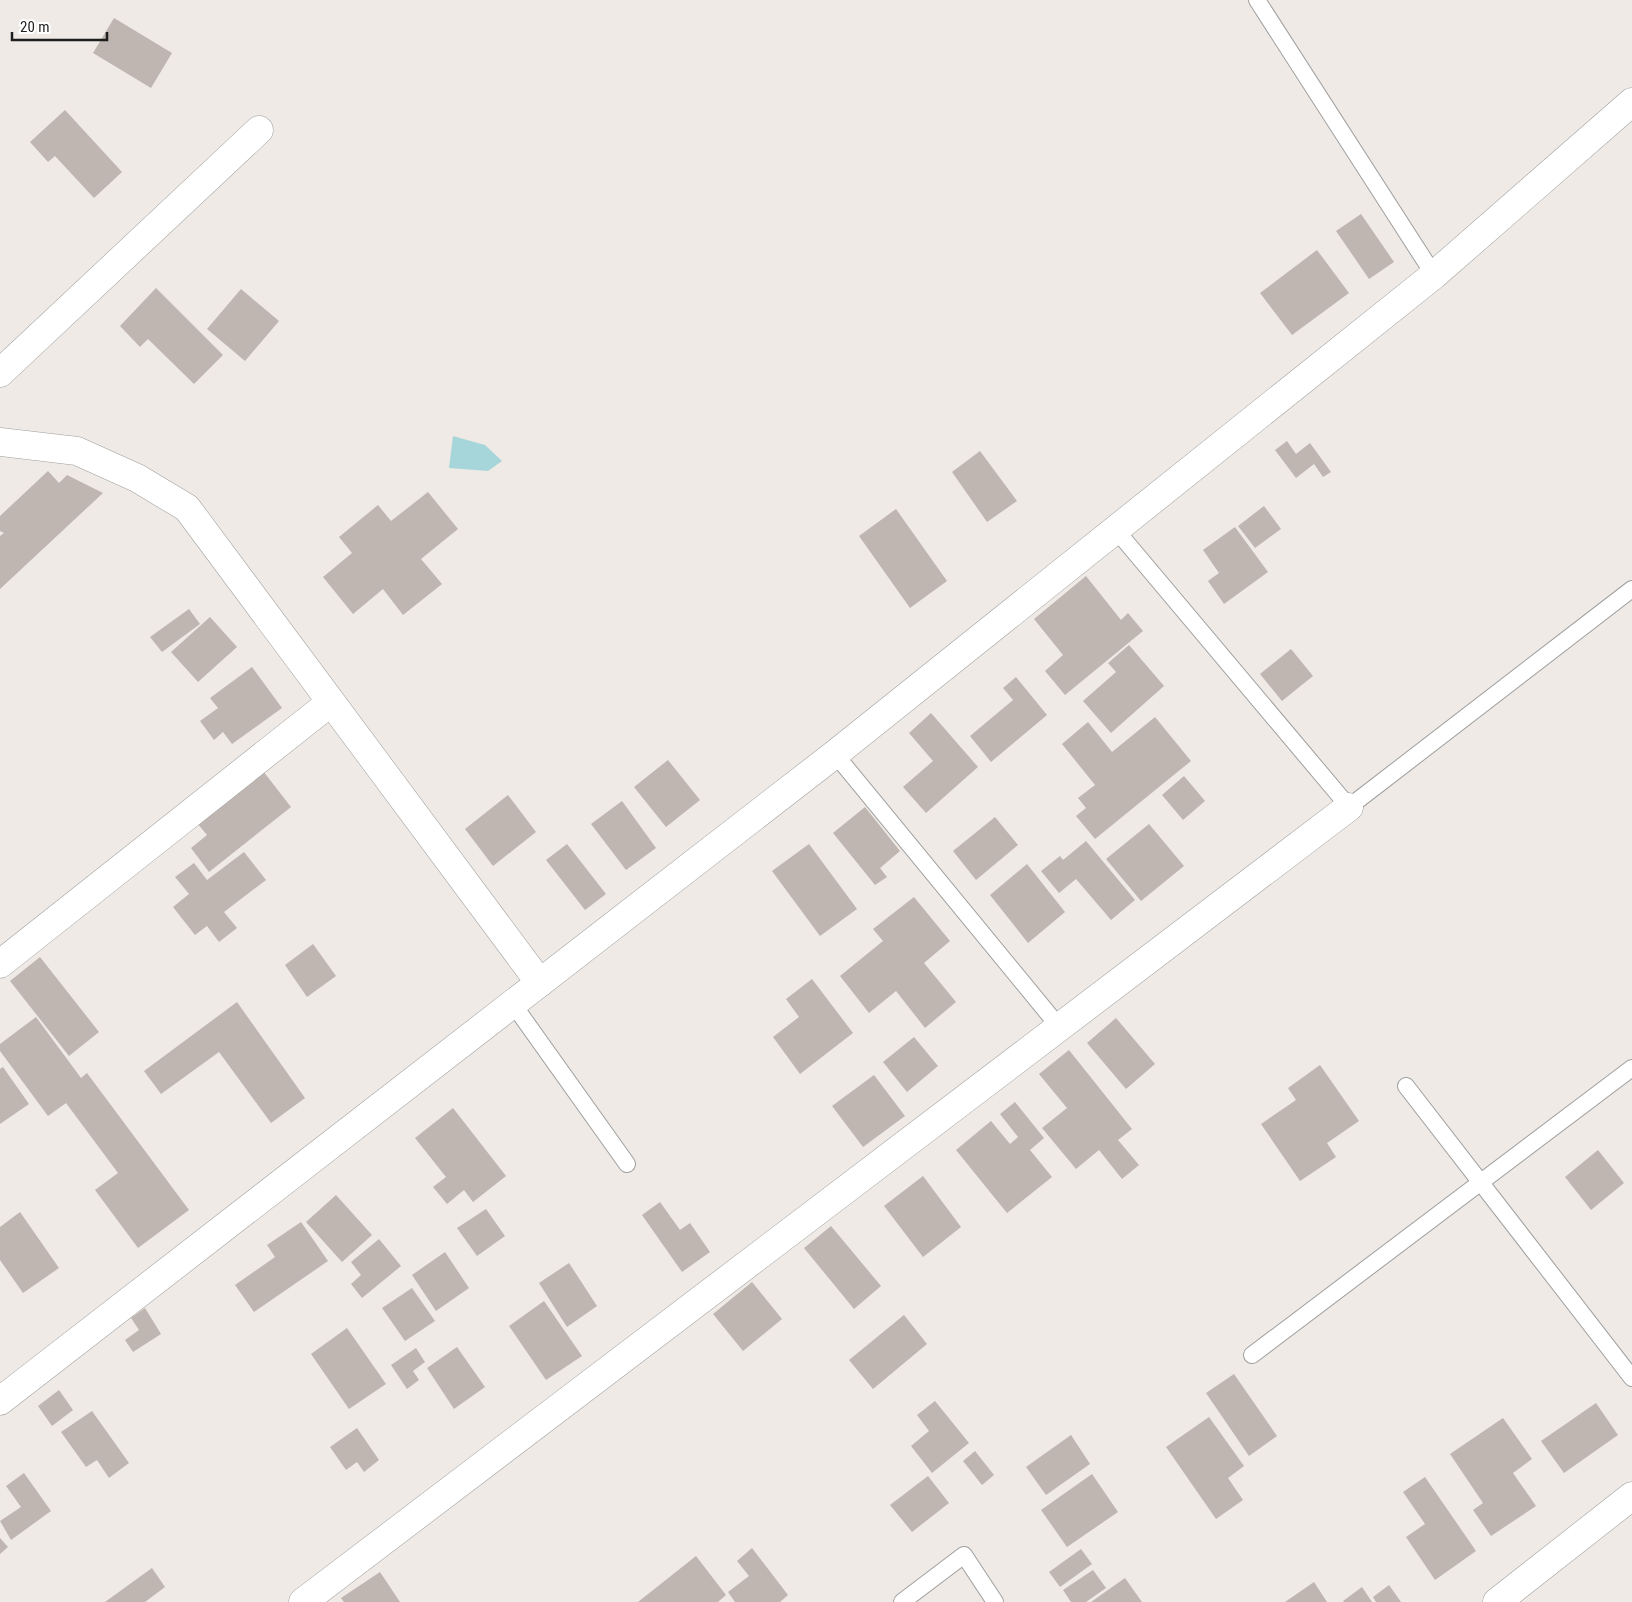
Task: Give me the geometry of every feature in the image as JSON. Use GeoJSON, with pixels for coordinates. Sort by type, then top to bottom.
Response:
{"type":"FeatureCollection","features":[{"type":"Feature","properties":{"kind":"street"},"geometry":{"type":"LineString","coordinates":[[0,1401],[835,754],[1434,275],[1632,102]]}},
{"type":"Feature","properties":{"kind":"street"},"geometry":{"type":"LineString","coordinates":[[0,373],[259,130]]}},
{"type":"Feature","properties":{"kind":"street"},"geometry":{"type":"LineString","coordinates":[[0,442],[77,451],[137,478],[187,508],[540,983]]}},
{"type":"Feature","properties":{"kind":"street"},"geometry":{"type":"LineString","coordinates":[[0,964],[331,702]]}},
{"type":"Feature","properties":{"kind":"street"},"geometry":{"type":"LineString","coordinates":[[303,1602],[1349,807]]}},
{"type":"Feature","properties":{"kind":"street"},"geometry":{"type":"LineString","coordinates":[[1497,1602],[1632,1496]]}},
{"type":"Feature","properties":{"kind":"lane"},"geometry":{"type":"LineString","coordinates":[[1257,0],[1434,275]]}},
{"type":"Feature","properties":{"kind":"lane"},"geometry":{"type":"LineString","coordinates":[[1116,530],[1349,807],[1632,589]]}},
{"type":"Feature","properties":{"kind":"lane"},"geometry":{"type":"LineString","coordinates":[[835,754],[1060,1028]]}},
{"type":"Feature","properties":{"kind":"lane"},"geometry":{"type":"LineString","coordinates":[[513,1004],[627,1164]]}},
{"type":"Feature","properties":{"kind":"lane"},"geometry":{"type":"LineString","coordinates":[[1252,1355],[1632,1068]]}},
{"type":"Feature","properties":{"kind":"lane"},"geometry":{"type":"LineString","coordinates":[[1406,1086],[1632,1378]]}},
{"type":"Feature","properties":{"kind":"lane"},"geometry":{"type":"LineString","coordinates":[[902,1602],[964,1556],[995,1602]]}},
{"type":"Feature","properties":{"kind":"water"},"geometry":{"type":"Polygon","coordinates":[[[453,436],[485,445],[502,461],[488,471],[449,468],[453,436]]]}},
{"type":"Feature","properties":{"kind":"building"},"geometry":{"type":"Polygon","coordinates":[[[114,18],[172,53],[151,88],[93,53],[114,18]]]}},
{"type":"Feature","properties":{"kind":"building"},"geometry":{"type":"Polygon","coordinates":[[[65,110],[122,172],[94,198],[55,156],[48,162],[30,142],[65,110]]]}},
{"type":"Feature","properties":{"kind":"building"},"geometry":{"type":"Polygon","coordinates":[[[1361,214],[1394,262],[1369,279],[1336,231],[1361,214]]]}},
{"type":"Feature","properties":{"kind":"building"},"geometry":{"type":"Polygon","coordinates":[[[1317,250],[1349,293],[1292,335],[1260,293],[1317,250]]]}},
{"type":"Feature","properties":{"kind":"building"},"geometry":{"type":"Polygon","coordinates":[[[156,288],[223,355],[194,384],[148,339],[140,347],[120,326],[156,288]]]}},
{"type":"Feature","properties":{"kind":"building"},"geometry":{"type":"Polygon","coordinates":[[[241,289],[279,321],[245,361],[207,329],[241,289]]]}},
{"type":"Feature","properties":{"kind":"building"},"geometry":{"type":"Polygon","coordinates":[[[1287,441],[1296,454],[1310,443],[1331,472],[1323,477],[1314,464],[1296,478],[1275,450],[1287,441]]]}},
{"type":"Feature","properties":{"kind":"building"},"geometry":{"type":"Polygon","coordinates":[[[980,451],[1017,501],[987,522],[952,472],[980,451]]]}},
{"type":"Feature","properties":{"kind":"building"},"geometry":{"type":"Polygon","coordinates":[[[48,471],[59,483],[67,475],[103,493],[0,589],[0,536],[4,533],[0,531],[0,516],[48,471]]]}},
{"type":"Feature","properties":{"kind":"building"},"geometry":{"type":"Polygon","coordinates":[[[428,492],[458,529],[421,559],[442,584],[403,615],[383,589],[353,614],[323,577],[352,553],[339,537],[378,505],[391,521],[428,492]]]}},
{"type":"Feature","properties":{"kind":"building"},"geometry":{"type":"Polygon","coordinates":[[[1264,506],[1281,529],[1255,548],[1238,526],[1264,506]]]}},
{"type":"Feature","properties":{"kind":"building"},"geometry":{"type":"Polygon","coordinates":[[[896,509],[947,581],[910,608],[859,536],[896,509]]]}},
{"type":"Feature","properties":{"kind":"building"},"geometry":{"type":"Polygon","coordinates":[[[1235,527],[1268,572],[1224,604],[1208,581],[1219,573],[1203,550],[1235,527]]]}},
{"type":"Feature","properties":{"kind":"building"},"geometry":{"type":"Polygon","coordinates":[[[1086,576],[1121,620],[1128,613],[1143,631],[1065,695],[1045,671],[1063,655],[1034,619],[1086,576]]]}},
{"type":"Feature","properties":{"kind":"building"},"geometry":{"type":"Polygon","coordinates":[[[189,609],[200,624],[162,652],[150,637],[189,609]]]}},
{"type":"Feature","properties":{"kind":"building"},"geometry":{"type":"Polygon","coordinates":[[[210,617],[237,647],[198,682],[171,652],[210,617]]]}},
{"type":"Feature","properties":{"kind":"building"},"geometry":{"type":"Polygon","coordinates":[[[1129,645],[1164,686],[1111,733],[1083,701],[1116,672],[1108,663],[1129,645]]]}},
{"type":"Feature","properties":{"kind":"building"},"geometry":{"type":"Polygon","coordinates":[[[1291,649],[1313,676],[1282,701],[1260,674],[1291,649]]]}},
{"type":"Feature","properties":{"kind":"building"},"geometry":{"type":"Polygon","coordinates":[[[252,667],[282,708],[232,744],[223,732],[214,740],[200,721],[218,708],[210,698],[252,667]]]}},
{"type":"Feature","properties":{"kind":"building"},"geometry":{"type":"Polygon","coordinates":[[[1016,677],[1047,715],[991,762],[970,736],[1013,700],[1003,688],[1016,677]]]}},
{"type":"Feature","properties":{"kind":"building"},"geometry":{"type":"Polygon","coordinates":[[[931,713],[978,767],[926,813],[903,787],[933,761],[909,733],[931,713]]]}},
{"type":"Feature","properties":{"kind":"building"},"geometry":{"type":"Polygon","coordinates":[[[1155,717],[1191,761],[1095,839],[1076,816],[1086,808],[1078,798],[1095,785],[1062,744],[1088,722],[1112,752],[1155,717]]]}},
{"type":"Feature","properties":{"kind":"building"},"geometry":{"type":"Polygon","coordinates":[[[668,760],[700,800],[666,827],[634,787],[668,760]]]}},
{"type":"Feature","properties":{"kind":"building"},"geometry":{"type":"Polygon","coordinates":[[[263,771],[291,807],[209,872],[191,848],[207,835],[197,823],[263,771]]]}},
{"type":"Feature","properties":{"kind":"building"},"geometry":{"type":"Polygon","coordinates":[[[1184,776],[1205,801],[1183,820],[1162,795],[1184,776]]]}},
{"type":"Feature","properties":{"kind":"building"},"geometry":{"type":"Polygon","coordinates":[[[508,795],[536,832],[493,866],[465,829],[508,795]]]}},
{"type":"Feature","properties":{"kind":"building"},"geometry":{"type":"Polygon","coordinates":[[[622,801],[656,848],[626,870],[591,824],[622,801]]]}},
{"type":"Feature","properties":{"kind":"building"},"geometry":{"type":"Polygon","coordinates":[[[865,807],[900,851],[880,868],[887,877],[875,885],[833,833],[865,807]]]}},
{"type":"Feature","properties":{"kind":"building"},"geometry":{"type":"Polygon","coordinates":[[[995,817],[1018,845],[976,880],[953,851],[995,817]]]}},
{"type":"Feature","properties":{"kind":"building"},"geometry":{"type":"Polygon","coordinates":[[[1149,824],[1184,866],[1141,901],[1106,859],[1149,824]]]}},
{"type":"Feature","properties":{"kind":"building"},"geometry":{"type":"Polygon","coordinates":[[[1086,841],[1135,900],[1111,920],[1076,879],[1059,893],[1041,871],[1060,856],[1063,860],[1086,841]]]}},
{"type":"Feature","properties":{"kind":"building"},"geometry":{"type":"Polygon","coordinates":[[[567,844],[606,894],[585,910],[546,860],[567,844]]]}},
{"type":"Feature","properties":{"kind":"building"},"geometry":{"type":"Polygon","coordinates":[[[809,844],[857,909],[820,936],[772,871],[809,844]]]}},
{"type":"Feature","properties":{"kind":"building"},"geometry":{"type":"Polygon","coordinates":[[[244,852],[266,880],[224,912],[237,928],[219,942],[207,926],[195,935],[173,907],[189,894],[175,877],[194,863],[207,880],[244,852]]]}},
{"type":"Feature","properties":{"kind":"building"},"geometry":{"type":"Polygon","coordinates":[[[1027,864],[1065,912],[1028,943],[990,895],[1027,864]]]}},
{"type":"Feature","properties":{"kind":"building"},"geometry":{"type":"Polygon","coordinates":[[[914,897],[950,941],[924,963],[956,1002],[925,1028],[896,991],[869,1013],[840,976],[883,941],[873,929],[914,897]]]}},
{"type":"Feature","properties":{"kind":"building"},"geometry":{"type":"Polygon","coordinates":[[[313,944],[336,976],[307,997],[285,965],[313,944]]]}},
{"type":"Feature","properties":{"kind":"building"},"geometry":{"type":"Polygon","coordinates":[[[40,957],[99,1032],[69,1056],[10,981],[40,957]]]}},
{"type":"Feature","properties":{"kind":"building"},"geometry":{"type":"Polygon","coordinates":[[[812,979],[853,1033],[800,1074],[773,1037],[799,1017],[786,999],[812,979]]]}},
{"type":"Feature","properties":{"kind":"building"},"geometry":{"type":"Polygon","coordinates":[[[237,1002],[305,1098],[271,1123],[219,1052],[161,1094],[144,1071],[237,1002]]]}},
{"type":"Feature","properties":{"kind":"building"},"geometry":{"type":"Polygon","coordinates":[[[36,1017],[81,1078],[87,1073],[189,1210],[138,1248],[95,1190],[118,1173],[66,1103],[48,1116],[0,1051],[0,1044],[36,1017]]]}},
{"type":"Feature","properties":{"kind":"building"},"geometry":{"type":"Polygon","coordinates":[[[1116,1018],[1155,1064],[1126,1089],[1087,1043],[1116,1018]]]}},
{"type":"Feature","properties":{"kind":"building"},"geometry":{"type":"Polygon","coordinates":[[[914,1037],[938,1066],[907,1092],[883,1062],[914,1037]]]}},
{"type":"Feature","properties":{"kind":"building"},"geometry":{"type":"Polygon","coordinates":[[[1069,1050],[1132,1129],[1118,1140],[1139,1165],[1122,1179],[1099,1150],[1076,1169],[1042,1128],[1067,1108],[1039,1074],[1069,1050]]]}},
{"type":"Feature","properties":{"kind":"building"},"geometry":{"type":"Polygon","coordinates":[[[1320,1065],[1359,1121],[1327,1143],[1336,1157],[1300,1181],[1261,1124],[1296,1100],[1288,1088],[1320,1065]]]}},
{"type":"Feature","properties":{"kind":"building"},"geometry":{"type":"Polygon","coordinates":[[[3,1067],[29,1104],[0,1124],[0,1069],[3,1067]]]}},
{"type":"Feature","properties":{"kind":"building"},"geometry":{"type":"Polygon","coordinates":[[[874,1075],[905,1116],[863,1147],[832,1106],[874,1075]]]}},
{"type":"Feature","properties":{"kind":"building"},"geometry":{"type":"Polygon","coordinates":[[[1015,1102],[1044,1138],[1030,1150],[1052,1177],[1007,1213],[956,1150],[991,1121],[1010,1144],[1018,1137],[1000,1114],[1015,1102]]]}},
{"type":"Feature","properties":{"kind":"building"},"geometry":{"type":"Polygon","coordinates":[[[453,1108],[506,1176],[473,1202],[464,1190],[447,1204],[433,1187],[446,1177],[415,1138],[453,1108]]]}},
{"type":"Feature","properties":{"kind":"building"},"geometry":{"type":"Polygon","coordinates":[[[1598,1150],[1624,1183],[1591,1210],[1565,1177],[1598,1150]]]}},
{"type":"Feature","properties":{"kind":"building"},"geometry":{"type":"Polygon","coordinates":[[[923,1176],[961,1227],[923,1257],[884,1206],[923,1176]]]}},
{"type":"Feature","properties":{"kind":"building"},"geometry":{"type":"Polygon","coordinates":[[[336,1195],[372,1235],[342,1262],[306,1222],[336,1195]]]}},
{"type":"Feature","properties":{"kind":"building"},"geometry":{"type":"Polygon","coordinates":[[[660,1202],[680,1230],[690,1223],[710,1252],[682,1272],[642,1215],[660,1202]]]}},
{"type":"Feature","properties":{"kind":"building"},"geometry":{"type":"Polygon","coordinates":[[[486,1209],[505,1236],[477,1256],[457,1228],[486,1209]]]}},
{"type":"Feature","properties":{"kind":"building"},"geometry":{"type":"Polygon","coordinates":[[[20,1212],[59,1268],[23,1293],[0,1260],[0,1227],[20,1212]]]}},
{"type":"Feature","properties":{"kind":"building"},"geometry":{"type":"Polygon","coordinates":[[[301,1222],[328,1261],[254,1312],[235,1285],[275,1257],[267,1245],[301,1222]]]}},
{"type":"Feature","properties":{"kind":"building"},"geometry":{"type":"Polygon","coordinates":[[[831,1226],[881,1286],[854,1309],[804,1248],[831,1226]]]}},
{"type":"Feature","properties":{"kind":"building"},"geometry":{"type":"Polygon","coordinates":[[[379,1239],[401,1266],[362,1298],[351,1284],[361,1275],[351,1262],[379,1239]]]}},
{"type":"Feature","properties":{"kind":"building"},"geometry":{"type":"Polygon","coordinates":[[[445,1252],[469,1288],[436,1311],[412,1275],[445,1252]]]}},
{"type":"Feature","properties":{"kind":"building"},"geometry":{"type":"Polygon","coordinates":[[[569,1263],[597,1306],[567,1327],[539,1283],[569,1263]]]}},
{"type":"Feature","properties":{"kind":"building"},"geometry":{"type":"Polygon","coordinates":[[[752,1282],[782,1319],[743,1351],[713,1314],[752,1282]]]}},
{"type":"Feature","properties":{"kind":"building"},"geometry":{"type":"Polygon","coordinates":[[[412,1288],[435,1321],[405,1341],[382,1308],[412,1288]]]}},
{"type":"Feature","properties":{"kind":"building"},"geometry":{"type":"Polygon","coordinates":[[[544,1301],[582,1356],[546,1380],[509,1326],[544,1301]]]}},
{"type":"Feature","properties":{"kind":"building"},"geometry":{"type":"Polygon","coordinates":[[[145,1308],[161,1334],[133,1352],[125,1340],[139,1330],[131,1318],[145,1308]]]}},
{"type":"Feature","properties":{"kind":"building"},"geometry":{"type":"Polygon","coordinates":[[[904,1315],[927,1344],[873,1389],[849,1360],[904,1315]]]}},
{"type":"Feature","properties":{"kind":"building"},"geometry":{"type":"Polygon","coordinates":[[[347,1328],[386,1384],[349,1409],[311,1354],[347,1328]]]}},
{"type":"Feature","properties":{"kind":"building"},"geometry":{"type":"Polygon","coordinates":[[[457,1347],[485,1387],[454,1409],[427,1368],[457,1347]]]}},
{"type":"Feature","properties":{"kind":"building"},"geometry":{"type":"Polygon","coordinates":[[[416,1348],[425,1362],[413,1371],[419,1380],[407,1389],[391,1365],[416,1348]]]}},
{"type":"Feature","properties":{"kind":"building"},"geometry":{"type":"Polygon","coordinates":[[[1234,1374],[1277,1436],[1249,1456],[1206,1393],[1234,1374]]]}},
{"type":"Feature","properties":{"kind":"building"},"geometry":{"type":"Polygon","coordinates":[[[59,1390],[73,1410],[52,1426],[38,1406],[59,1390]]]}},
{"type":"Feature","properties":{"kind":"building"},"geometry":{"type":"Polygon","coordinates":[[[935,1401],[969,1443],[932,1473],[911,1446],[929,1431],[917,1415],[935,1401]]]}},
{"type":"Feature","properties":{"kind":"building"},"geometry":{"type":"Polygon","coordinates":[[[1596,1403],[1618,1435],[1564,1473],[1541,1441],[1596,1403]]]}},
{"type":"Feature","properties":{"kind":"building"},"geometry":{"type":"Polygon","coordinates":[[[92,1411],[129,1463],[109,1478],[97,1460],[86,1467],[61,1432],[92,1411]]]}},
{"type":"Feature","properties":{"kind":"building"},"geometry":{"type":"Polygon","coordinates":[[[1209,1417],[1244,1466],[1228,1478],[1243,1500],[1216,1519],[1166,1447],[1209,1417]]]}},
{"type":"Feature","properties":{"kind":"building"},"geometry":{"type":"Polygon","coordinates":[[[1503,1418],[1532,1459],[1513,1473],[1536,1506],[1491,1536],[1473,1510],[1483,1503],[1450,1454],[1503,1418]]]}},
{"type":"Feature","properties":{"kind":"building"},"geometry":{"type":"Polygon","coordinates":[[[357,1428],[379,1460],[364,1472],[357,1462],[346,1470],[330,1447],[357,1428]]]}},
{"type":"Feature","properties":{"kind":"building"},"geometry":{"type":"Polygon","coordinates":[[[1071,1435],[1090,1464],[1046,1495],[1026,1467],[1071,1435]]]}},
{"type":"Feature","properties":{"kind":"building"},"geometry":{"type":"Polygon","coordinates":[[[975,1451],[994,1475],[982,1485],[963,1461],[975,1451]]]}},
{"type":"Feature","properties":{"kind":"building"},"geometry":{"type":"Polygon","coordinates":[[[24,1473],[51,1511],[11,1540],[0,1521],[21,1507],[6,1486],[24,1473]]]}},
{"type":"Feature","properties":{"kind":"building"},"geometry":{"type":"Polygon","coordinates":[[[1092,1474],[1118,1512],[1067,1547],[1041,1510],[1092,1474]]]}},
{"type":"Feature","properties":{"kind":"building"},"geometry":{"type":"Polygon","coordinates":[[[928,1476],[949,1503],[912,1532],[890,1505],[928,1476]]]}},
{"type":"Feature","properties":{"kind":"building"},"geometry":{"type":"Polygon","coordinates":[[[1425,1477],[1476,1551],[1435,1580],[1406,1537],[1425,1524],[1403,1492],[1425,1477]]]}},
{"type":"Feature","properties":{"kind":"building"},"geometry":{"type":"Polygon","coordinates":[[[0,1538],[8,1547],[0,1554],[0,1538]]]}},
{"type":"Feature","properties":{"kind":"building"},"geometry":{"type":"Polygon","coordinates":[[[752,1548],[788,1595],[780,1602],[735,1602],[728,1592],[749,1576],[737,1561],[752,1548]]]}},
{"type":"Feature","properties":{"kind":"building"},"geometry":{"type":"Polygon","coordinates":[[[1081,1549],[1092,1564],[1060,1587],[1049,1572],[1081,1549]]]}},
{"type":"Feature","properties":{"kind":"building"},"geometry":{"type":"Polygon","coordinates":[[[696,1556],[726,1595],[718,1602],[638,1602],[696,1556]]]}},
{"type":"Feature","properties":{"kind":"building"},"geometry":{"type":"Polygon","coordinates":[[[152,1568],[165,1587],[145,1602],[105,1602],[152,1568]]]}},
{"type":"Feature","properties":{"kind":"building"},"geometry":{"type":"Polygon","coordinates":[[[1093,1570],[1106,1588],[1086,1602],[1071,1602],[1063,1590],[1093,1570]]]}},
{"type":"Feature","properties":{"kind":"building"},"geometry":{"type":"Polygon","coordinates":[[[380,1572],[400,1602],[344,1602],[341,1598],[380,1572]]]}},
{"type":"Feature","properties":{"kind":"building"},"geometry":{"type":"Polygon","coordinates":[[[1125,1578],[1142,1602],[1091,1602],[1125,1578]]]}},
{"type":"Feature","properties":{"kind":"building"},"geometry":{"type":"Polygon","coordinates":[[[1314,1582],[1327,1602],[1285,1602],[1314,1582]]]}},
{"type":"Feature","properties":{"kind":"building"},"geometry":{"type":"Polygon","coordinates":[[[1389,1585],[1401,1602],[1376,1602],[1373,1597],[1389,1585]]]}},
{"type":"Feature","properties":{"kind":"building"},"geometry":{"type":"Polygon","coordinates":[[[1362,1587],[1372,1602],[1343,1601],[1362,1587]]]}}]}
